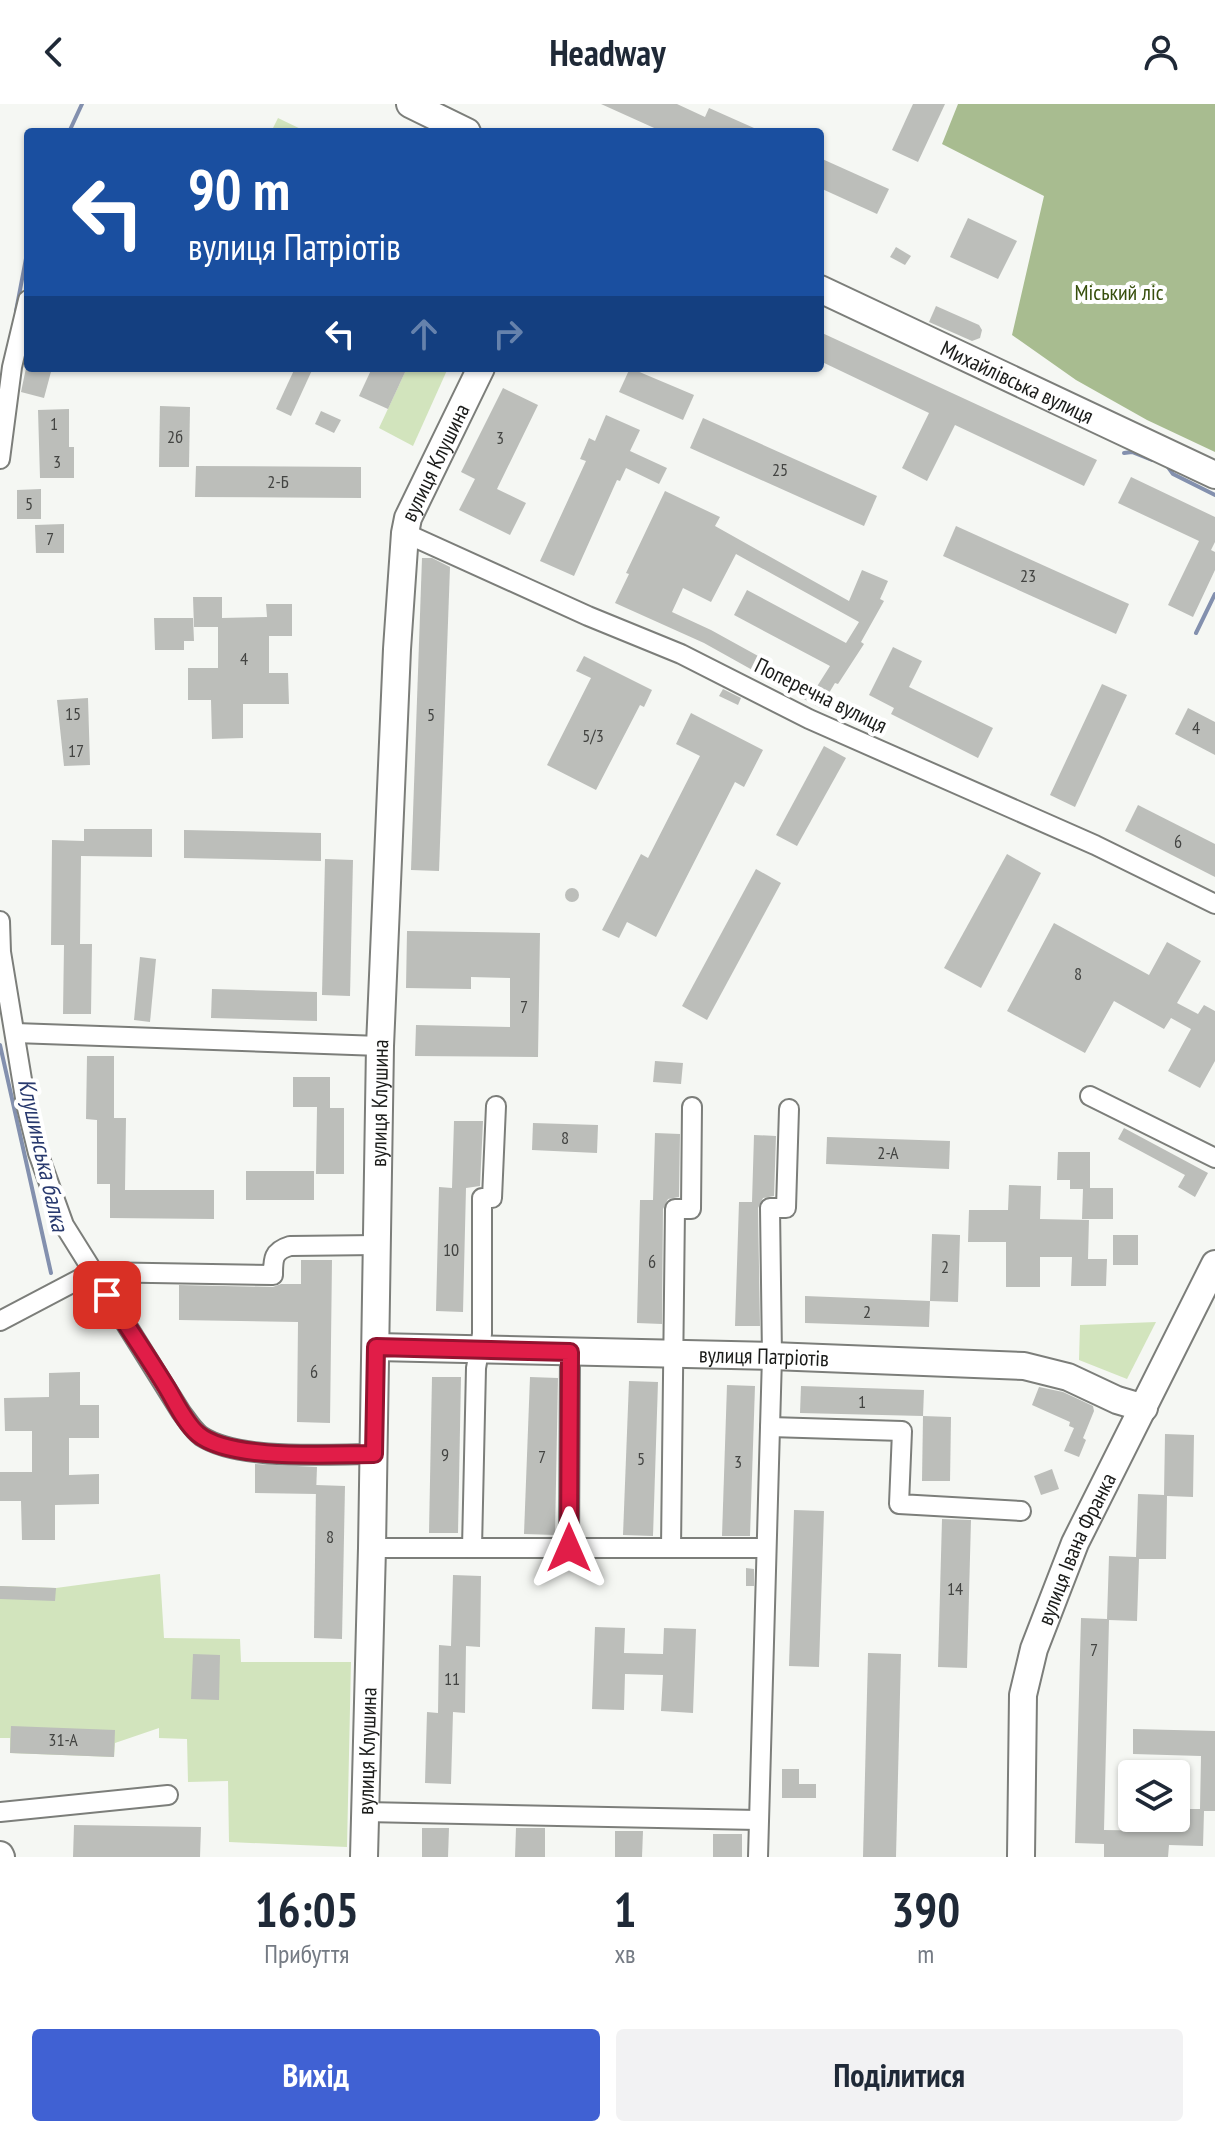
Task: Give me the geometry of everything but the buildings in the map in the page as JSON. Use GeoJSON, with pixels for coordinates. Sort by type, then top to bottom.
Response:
{"type":"FeatureCollection","features":[{"type":"Feature","properties":{"kind":"street"},"geometry":{"type":"LineString","coordinates":[[410,104],[459,128]]}},
{"type":"Feature","properties":{"kind":"street","name":"Михайлівська вулиця"},"geometry":{"type":"LineString","coordinates":[[824,291],[1215,475]]}},
{"type":"Feature","properties":{"kind":"street"},"geometry":{"type":"LineString","coordinates":[[0,459],[12,367],[24,317]]}},
{"type":"Feature","properties":{"kind":"street","name":"вулиця Клушина"},"geometry":{"type":"LineString","coordinates":[[364,1857],[380,1046],[405,533],[408,518],[479,372]]}},
{"type":"Feature","properties":{"kind":"street","name":"Поперечна вулиця"},"geometry":{"type":"LineString","coordinates":[[405,533],[588,616],[681,654],[809,719],[1095,845],[1215,904]]}},
{"type":"Feature","properties":{"kind":"street"},"geometry":{"type":"LineString","coordinates":[[0,921],[1,952],[26,1104],[38,1153],[64,1225],[181,1412],[198,1434],[222,1447],[255,1451],[374,1454]]}},
{"type":"Feature","properties":{"kind":"street"},"geometry":{"type":"LineString","coordinates":[[15,1033],[380,1046]]}},
{"type":"Feature","properties":{"kind":"street"},"geometry":{"type":"LineString","coordinates":[[1090,1096],[1215,1158]]}},
{"type":"Feature","properties":{"kind":"street"},"geometry":{"type":"LineString","coordinates":[[472,1548],[476,1368],[482,1334],[482,1198],[492,1198],[496,1106]]}},
{"type":"Feature","properties":{"kind":"street"},"geometry":{"type":"LineString","coordinates":[[671,1548],[675,1209],[691,1209],[692,1107]]}},
{"type":"Feature","properties":{"kind":"street"},"geometry":{"type":"LineString","coordinates":[[758,1857],[772,1356],[770,1208],[786,1208],[789,1109]]}},
{"type":"Feature","properties":{"kind":"street"},"geometry":{"type":"LineString","coordinates":[[0,1321],[93,1272],[273,1275],[274,1255],[279,1249],[290,1246],[377,1245]]}},
{"type":"Feature","properties":{"kind":"street","name":"вулиця Івана Франка"},"geometry":{"type":"LineString","coordinates":[[1021,1857],[1023,1695],[1034,1649],[1075,1543],[1215,1264]]}},
{"type":"Feature","properties":{"kind":"street","name":"вулиця Патріотів"},"geometry":{"type":"LineString","coordinates":[[376,1347],[772,1356],[1024,1366],[1068,1377],[1117,1400],[1144,1408]]}},
{"type":"Feature","properties":{"kind":"street"},"geometry":{"type":"LineString","coordinates":[[569,1548],[570,1352]]}},
{"type":"Feature","properties":{"kind":"street"},"geometry":{"type":"LineString","coordinates":[[770,1427],[902,1431],[899,1504],[1021,1511]]}},
{"type":"Feature","properties":{"kind":"street"},"geometry":{"type":"LineString","coordinates":[[372,1548],[766,1548]]}},
{"type":"Feature","properties":{"kind":"street"},"geometry":{"type":"LineString","coordinates":[[0,1812],[168,1795]]}},
{"type":"Feature","properties":{"kind":"street"},"geometry":{"type":"LineString","coordinates":[[365,1812],[758,1820]]}},
{"type":"Feature","properties":{"kind":"green space","name":"Міський ліс"},"geometry":{"type":"Polygon","coordinates":[[[958,104],[1215,104],[1215,452],[1147,420],[1076,380],[1012,335],[1044,196],[942,144],[958,104]]]}},
{"type":"Feature","properties":{"kind":"green space"},"geometry":{"type":"Polygon","coordinates":[[[278,118],[299,128],[273,128],[278,118]]]}},
{"type":"Feature","properties":{"kind":"green space"},"geometry":{"type":"Polygon","coordinates":[[[405,372],[446,372],[413,446],[379,428],[405,372]]]}},
{"type":"Feature","properties":{"kind":"green space"},"geometry":{"type":"Polygon","coordinates":[[[1156,1322],[1127,1379],[1079,1360],[1080,1325],[1156,1322]]]}},
{"type":"Feature","properties":{"kind":"green space"},"geometry":{"type":"Polygon","coordinates":[[[160,1574],[164,1638],[240,1639],[241,1662],[351,1662],[347,1847],[229,1842],[228,1781],[188,1782],[187,1739],[159,1738],[159,1728],[115,1743],[114,1757],[10,1753],[10,1738],[0,1738],[0,1586],[56,1588],[160,1574]]]}},
{"type":"Feature","properties":{"kind":"waterway","name":"Клушинська балка"},"geometry":{"type":"LineString","coordinates":[[71,128],[82,104]]}},
{"type":"Feature","properties":{"kind":"waterway","name":"Клушинська балка"},"geometry":{"type":"LineString","coordinates":[[16,311],[24,269]]}},
{"type":"Feature","properties":{"kind":"waterway"},"geometry":{"type":"LineString","coordinates":[[1124,453],[1132,452],[1152,460]]}},
{"type":"Feature","properties":{"kind":"waterway"},"geometry":{"type":"LineString","coordinates":[[1168,467],[1173,474],[1215,495]]}},
{"type":"Feature","properties":{"kind":"waterway"},"geometry":{"type":"LineString","coordinates":[[1196,633],[1215,594]]}},
{"type":"Feature","properties":{"kind":"waterway","name":"Клушинська балка"},"geometry":{"type":"LineString","coordinates":[[0,1045],[51,1273]]}},
{"type":"Feature","properties":{"kind":"route"},"geometry":{"type":"LineString","coordinates":[[107,1295],[198,1434],[222,1447],[242,1450],[374,1454],[376,1347],[570,1352],[569,1548]]}}]}
